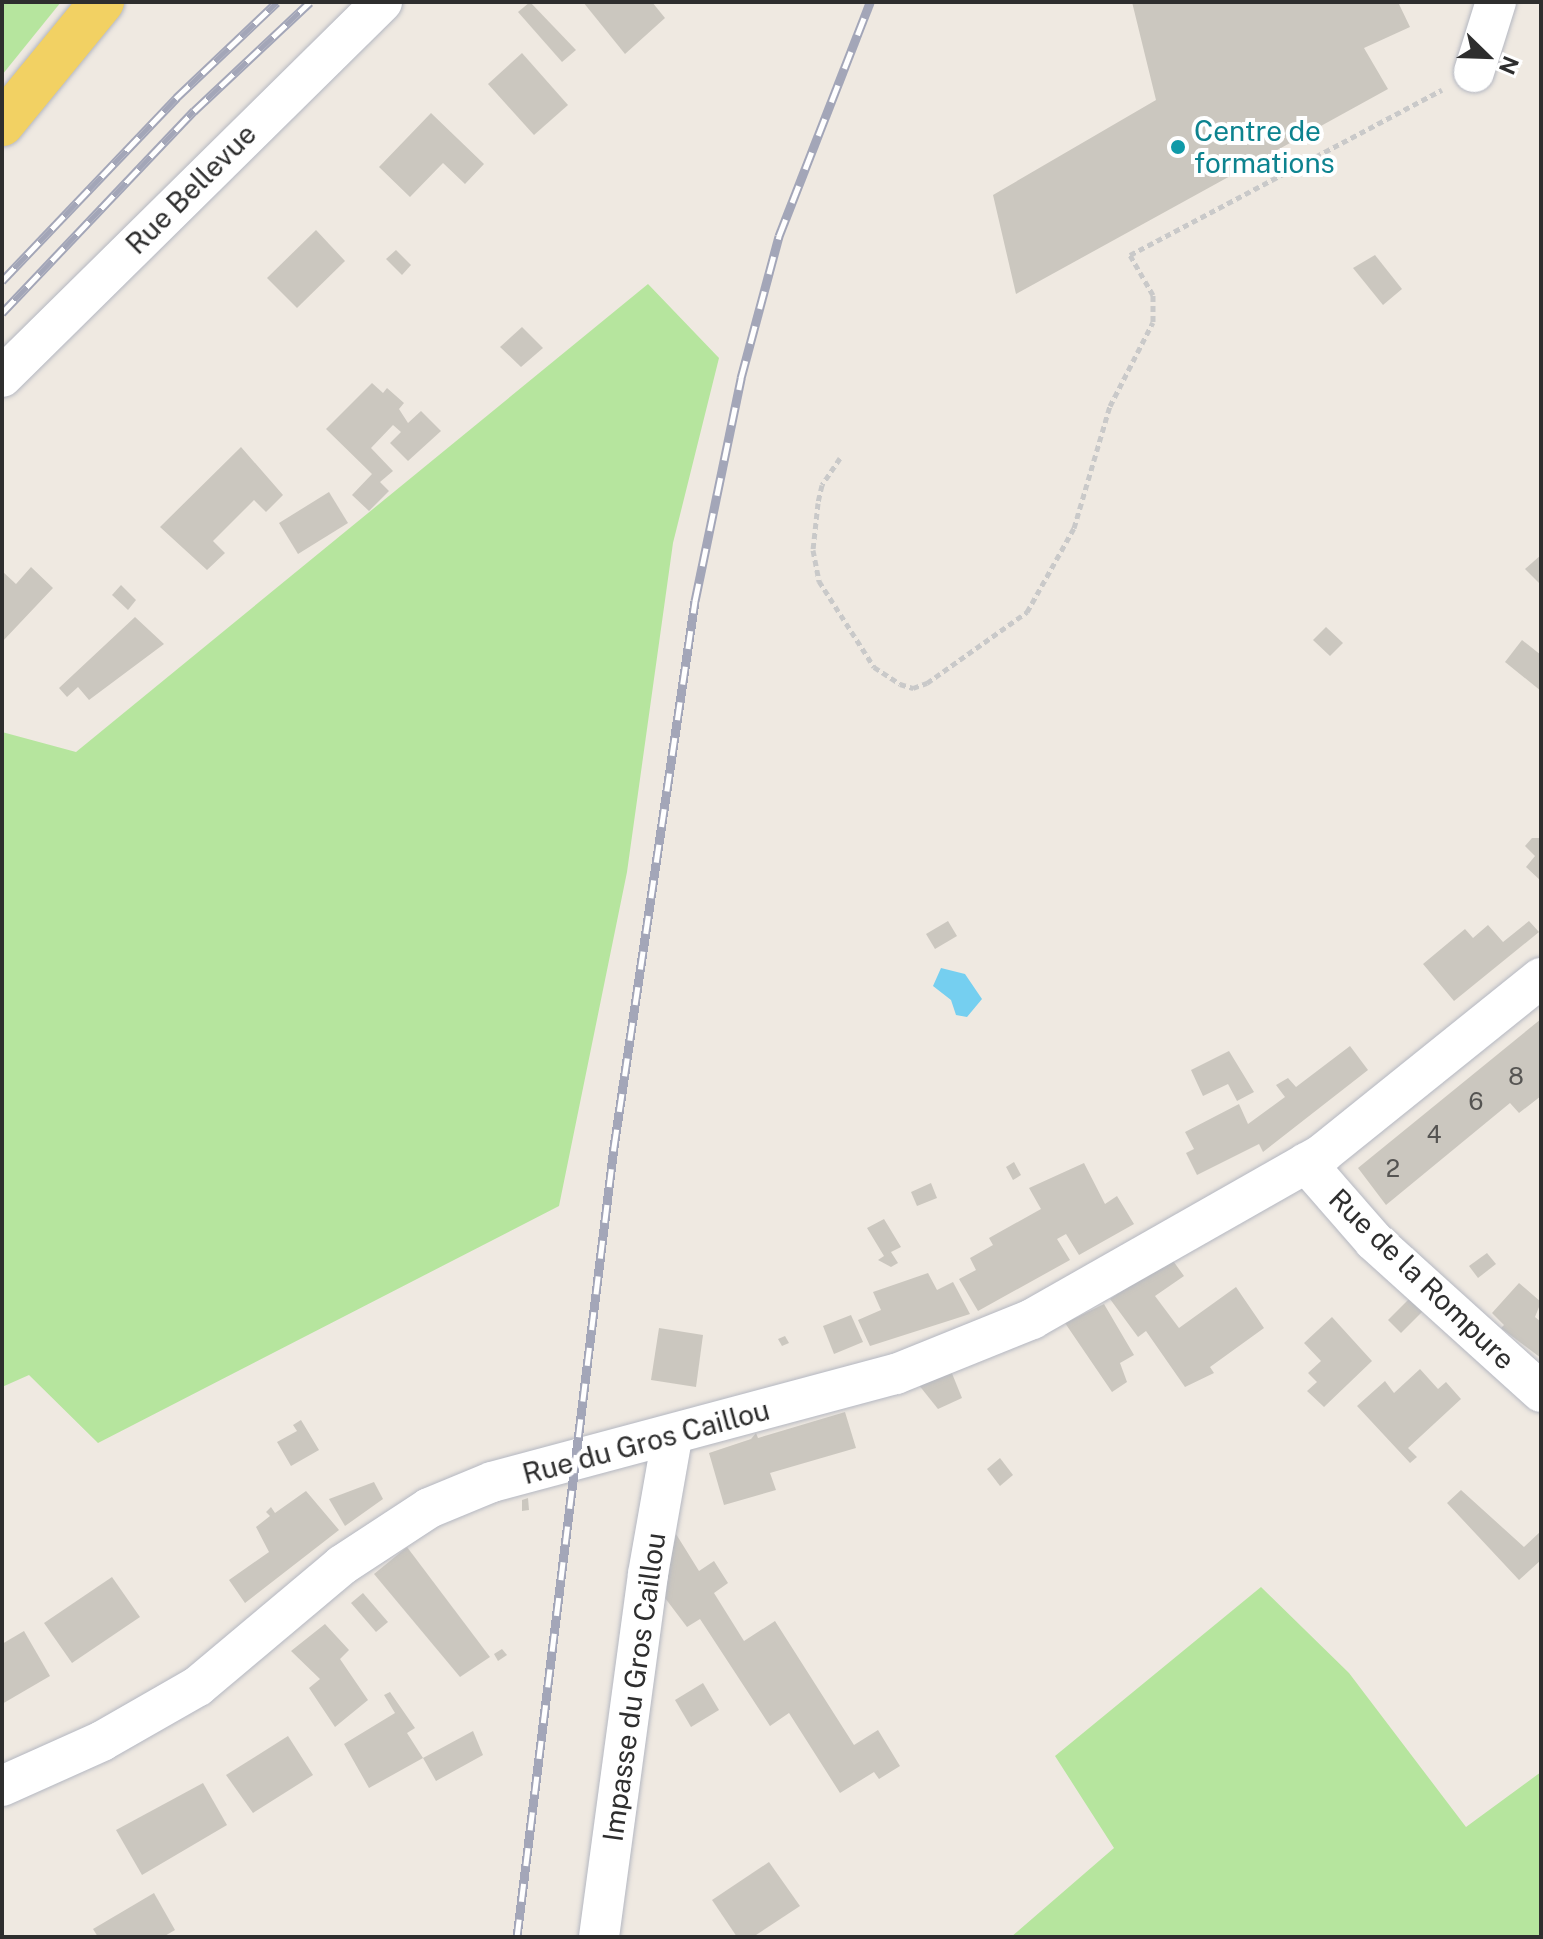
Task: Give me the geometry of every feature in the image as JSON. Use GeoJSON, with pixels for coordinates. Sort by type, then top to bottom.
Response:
{"type":"FeatureCollection","features":[{"type":"Feature","properties":{"kind":"main road"},"geometry":{"type":"LineString","coordinates":[[2,124],[102,2]]}},
{"type":"Feature","properties":{"kind":"street","name":"Rue Bellevue"},"geometry":{"type":"LineString","coordinates":[[2,377],[382,2]]}},
{"type":"Feature","properties":{"kind":"street"},"geometry":{"type":"LineString","coordinates":[[1474,72],[1496,2]]}},
{"type":"Feature","properties":{"kind":"street","name":"Rue du Gros Caillou"},"geometry":{"type":"LineString","coordinates":[[2,1786],[102,1741],[198,1686],[342,1565],[429,1508],[492,1482],[672,1438],[896,1374],[1032,1319],[1314,1158],[1541,978]]}},
{"type":"Feature","properties":{"kind":"street","name":"Rue de la Rompure"},"geometry":{"type":"LineString","coordinates":[[1314,1158],[1374,1241],[1541,1392]]}},
{"type":"Feature","properties":{"kind":"street","name":"Impasse du Gros Caillou"},"geometry":{"type":"LineString","coordinates":[[599,1937],[648,1574],[672,1438]]}},
{"type":"Feature","properties":{"kind":"path"},"geometry":{"type":"LineString","coordinates":[[840,458],[820,494],[813,550],[819,581],[874,667],[900,684],[913,688],[927,683],[1016,624],[1074,528],[1110,406],[1153,322],[1153,295],[1130,255],[1474,72]]}},
{"type":"Feature","properties":{"kind":"green space"},"geometry":{"type":"Polygon","coordinates":[[[2,2],[61,2],[2,75],[2,2]]]}},
{"type":"Feature","properties":{"kind":"green space"},"geometry":{"type":"Polygon","coordinates":[[[648,284],[719,358],[673,543],[627,872],[559,1206],[98,1443],[29,1375],[2,1387],[2,732],[76,752],[648,284]]]}},
{"type":"Feature","properties":{"kind":"green space"},"geometry":{"type":"Polygon","coordinates":[[[1261,1587],[1349,1673],[1466,1827],[1541,1772],[1541,1937],[1011,1937],[1114,1848],[1055,1756],[1261,1587]]]}},
{"type":"Feature","properties":{"kind":"water"},"geometry":{"type":"Polygon","coordinates":[[[941,968],[965,974],[982,999],[967,1017],[956,1015],[951,1000],[933,986],[941,968]]]}},
{"type":"Feature","properties":{"kind":"building"},"geometry":{"type":"Polygon","coordinates":[[[530,2],[576,50],[562,62],[518,12],[530,2]]]}},
{"type":"Feature","properties":{"kind":"building"},"geometry":{"type":"Polygon","coordinates":[[[583,2],[652,2],[665,18],[625,54],[583,2]]]}},
{"type":"Feature","properties":{"kind":"building","name":"Centre de formations"},"geometry":{"type":"Polygon","coordinates":[[[1132,2],[1398,2],[1410,27],[1364,48],[1388,89],[1016,294],[993,195],[1156,100],[1132,2]]]}},
{"type":"Feature","properties":{"kind":"building"},"geometry":{"type":"Polygon","coordinates":[[[522,53],[568,105],[534,135],[488,84],[522,53]]]}},
{"type":"Feature","properties":{"kind":"building"},"geometry":{"type":"Polygon","coordinates":[[[431,113],[484,164],[465,184],[443,163],[410,197],[379,167],[431,113]]]}},
{"type":"Feature","properties":{"kind":"building"},"geometry":{"type":"Polygon","coordinates":[[[316,230],[345,261],[297,308],[267,278],[316,230]]]}},
{"type":"Feature","properties":{"kind":"building"},"geometry":{"type":"Polygon","coordinates":[[[396,250],[411,265],[402,275],[386,259],[396,250]]]}},
{"type":"Feature","properties":{"kind":"building"},"geometry":{"type":"Polygon","coordinates":[[[1375,255],[1402,289],[1383,305],[1353,268],[1375,255]]]}},
{"type":"Feature","properties":{"kind":"building"},"geometry":{"type":"Polygon","coordinates":[[[522,327],[543,348],[521,367],[500,347],[522,327]]]}},
{"type":"Feature","properties":{"kind":"building"},"geometry":{"type":"Polygon","coordinates":[[[372,383],[383,393],[387,388],[404,403],[399,409],[408,423],[421,411],[441,431],[408,461],[390,443],[401,432],[393,425],[371,448],[393,471],[380,482],[389,491],[369,511],[352,495],[372,474],[326,429],[372,383]]]}},
{"type":"Feature","properties":{"kind":"building"},"geometry":{"type":"Polygon","coordinates":[[[241,447],[283,495],[266,512],[254,500],[213,541],[225,553],[207,570],[160,527],[241,447]]]}},
{"type":"Feature","properties":{"kind":"building"},"geometry":{"type":"Polygon","coordinates":[[[329,492],[348,523],[298,554],[279,523],[329,492]]]}},
{"type":"Feature","properties":{"kind":"building"},"geometry":{"type":"Polygon","coordinates":[[[1541,555],[1541,585],[1525,569],[1541,555]]]}},
{"type":"Feature","properties":{"kind":"building"},"geometry":{"type":"Polygon","coordinates":[[[31,567],[53,588],[2,642],[2,571],[16,584],[31,567]]]}},
{"type":"Feature","properties":{"kind":"building"},"geometry":{"type":"Polygon","coordinates":[[[121,585],[136,600],[128,610],[112,595],[121,585]]]}},
{"type":"Feature","properties":{"kind":"building"},"geometry":{"type":"Polygon","coordinates":[[[135,617],[164,644],[89,700],[78,687],[67,697],[59,688],[135,617]]]}},
{"type":"Feature","properties":{"kind":"building"},"geometry":{"type":"Polygon","coordinates":[[[1326,627],[1343,643],[1330,656],[1313,640],[1326,627]]]}},
{"type":"Feature","properties":{"kind":"building"},"geometry":{"type":"Polygon","coordinates":[[[1522,640],[1541,655],[1541,691],[1505,662],[1522,640]]]}},
{"type":"Feature","properties":{"kind":"building"},"geometry":{"type":"Polygon","coordinates":[[[1532,838],[1541,838],[1541,881],[1526,867],[1535,856],[1525,846],[1532,838]]]}},
{"type":"Feature","properties":{"kind":"building"},"geometry":{"type":"Polygon","coordinates":[[[948,921],[957,936],[935,949],[926,934],[948,921]]]}},
{"type":"Feature","properties":{"kind":"building"},"geometry":{"type":"Polygon","coordinates":[[[1529,921],[1539,932],[1454,1001],[1423,964],[1465,929],[1473,938],[1488,925],[1503,942],[1529,921]]]}},
{"type":"Feature","properties":{"kind":"building"},"geometry":{"type":"Polygon","coordinates":[[[1541,1019],[1541,1096],[1519,1113],[1510,1103],[1386,1205],[1358,1168],[1541,1019]]]}},
{"type":"Feature","properties":{"kind":"building"},"geometry":{"type":"Polygon","coordinates":[[[1350,1046],[1368,1070],[1263,1152],[1259,1144],[1197,1175],[1186,1153],[1194,1149],[1185,1132],[1239,1104],[1248,1124],[1285,1097],[1276,1085],[1288,1078],[1296,1087],[1350,1046]]]}},
{"type":"Feature","properties":{"kind":"building"},"geometry":{"type":"Polygon","coordinates":[[[1229,1051],[1254,1092],[1237,1101],[1228,1084],[1203,1096],[1191,1070],[1229,1051]]]}},
{"type":"Feature","properties":{"kind":"building"},"geometry":{"type":"Polygon","coordinates":[[[1014,1162],[1021,1175],[1013,1180],[1006,1167],[1014,1162]]]}},
{"type":"Feature","properties":{"kind":"building"},"geometry":{"type":"Polygon","coordinates":[[[1084,1163],[1105,1204],[1117,1196],[1134,1224],[1079,1255],[1066,1234],[1057,1239],[1070,1260],[978,1311],[959,1279],[976,1270],[970,1258],[993,1245],[989,1238],[1041,1209],[1029,1188],[1084,1163]]]}},
{"type":"Feature","properties":{"kind":"building"},"geometry":{"type":"Polygon","coordinates":[[[931,1183],[937,1198],[917,1206],[911,1192],[931,1183]]]}},
{"type":"Feature","properties":{"kind":"building"},"geometry":{"type":"Polygon","coordinates":[[[884,1219],[901,1247],[891,1252],[898,1263],[891,1267],[878,1260],[884,1256],[867,1228],[884,1219]]]}},
{"type":"Feature","properties":{"kind":"building"},"geometry":{"type":"Polygon","coordinates":[[[1487,1253],[1496,1264],[1478,1278],[1469,1266],[1487,1253]]]}},
{"type":"Feature","properties":{"kind":"building"},"geometry":{"type":"Polygon","coordinates":[[[1171,1258],[1184,1276],[1155,1296],[1179,1328],[1236,1287],[1264,1328],[1210,1367],[1214,1373],[1185,1387],[1146,1331],[1138,1337],[1110,1299],[1171,1258]]]}},
{"type":"Feature","properties":{"kind":"building"},"geometry":{"type":"Polygon","coordinates":[[[928,1273],[937,1290],[953,1282],[970,1314],[870,1346],[858,1320],[881,1310],[873,1292],[928,1273]]]}},
{"type":"Feature","properties":{"kind":"building"},"geometry":{"type":"Polygon","coordinates":[[[1519,1283],[1541,1302],[1535,1317],[1541,1322],[1541,1358],[1501,1328],[1504,1325],[1492,1313],[1519,1283]]]}},
{"type":"Feature","properties":{"kind":"building"},"geometry":{"type":"Polygon","coordinates":[[[1410,1298],[1424,1310],[1401,1333],[1388,1320],[1410,1298]]]}},
{"type":"Feature","properties":{"kind":"building"},"geometry":{"type":"Polygon","coordinates":[[[1104,1304],[1134,1355],[1120,1363],[1127,1382],[1112,1392],[1065,1323],[1104,1304]]]}},
{"type":"Feature","properties":{"kind":"building"},"geometry":{"type":"Polygon","coordinates":[[[851,1315],[863,1342],[834,1354],[823,1326],[851,1315]]]}},
{"type":"Feature","properties":{"kind":"building"},"geometry":{"type":"Polygon","coordinates":[[[1332,1317],[1372,1361],[1324,1407],[1307,1391],[1317,1382],[1308,1373],[1321,1361],[1304,1343],[1332,1317]]]}},
{"type":"Feature","properties":{"kind":"building"},"geometry":{"type":"Polygon","coordinates":[[[659,1328],[703,1335],[696,1387],[651,1380],[659,1328]]]}},
{"type":"Feature","properties":{"kind":"building"},"geometry":{"type":"Polygon","coordinates":[[[785,1336],[789,1343],[782,1346],[778,1339],[785,1336]]]}},
{"type":"Feature","properties":{"kind":"building"},"geometry":{"type":"Polygon","coordinates":[[[1420,1369],[1438,1389],[1446,1382],[1461,1399],[1408,1448],[1417,1457],[1410,1463],[1357,1406],[1385,1381],[1394,1393],[1420,1369]]]}},
{"type":"Feature","properties":{"kind":"building"},"geometry":{"type":"Polygon","coordinates":[[[951,1371],[962,1398],[938,1409],[918,1384],[951,1371]]]}},
{"type":"Feature","properties":{"kind":"building"},"geometry":{"type":"Polygon","coordinates":[[[845,1412],[856,1448],[770,1473],[776,1490],[724,1505],[709,1453],[751,1439],[756,1433],[758,1438],[845,1412]]]}},
{"type":"Feature","properties":{"kind":"building"},"geometry":{"type":"Polygon","coordinates":[[[301,1420],[319,1450],[291,1466],[277,1442],[297,1431],[293,1425],[301,1420]]]}},
{"type":"Feature","properties":{"kind":"building"},"geometry":{"type":"Polygon","coordinates":[[[1000,1458],[1013,1475],[1000,1486],[987,1469],[1000,1458]]]}},
{"type":"Feature","properties":{"kind":"building"},"geometry":{"type":"Polygon","coordinates":[[[374,1482],[383,1499],[345,1526],[329,1499],[374,1482]]]}},
{"type":"Feature","properties":{"kind":"building"},"geometry":{"type":"Polygon","coordinates":[[[1461,1490],[1524,1547],[1541,1531],[1541,1560],[1519,1580],[1447,1503],[1461,1490]]]}},
{"type":"Feature","properties":{"kind":"building"},"geometry":{"type":"Polygon","coordinates":[[[306,1491],[339,1530],[245,1603],[229,1580],[269,1552],[256,1527],[270,1516],[266,1512],[271,1507],[275,1513],[306,1491]]]}},
{"type":"Feature","properties":{"kind":"building"},"geometry":{"type":"Polygon","coordinates":[[[528,1498],[529,1510],[522,1511],[522,1500],[528,1498]]]}},
{"type":"Feature","properties":{"kind":"building"},"geometry":{"type":"Polygon","coordinates":[[[676,1534],[699,1571],[714,1561],[728,1583],[714,1593],[744,1641],[775,1621],[854,1745],[878,1730],[900,1766],[879,1779],[874,1772],[840,1793],[789,1713],[770,1726],[700,1619],[687,1627],[662,1594],[676,1534]]]}},
{"type":"Feature","properties":{"kind":"building"},"geometry":{"type":"Polygon","coordinates":[[[407,1547],[490,1657],[460,1677],[374,1574],[407,1547]]]}},
{"type":"Feature","properties":{"kind":"building"},"geometry":{"type":"Polygon","coordinates":[[[112,1577],[140,1617],[72,1663],[44,1623],[112,1577]]]}},
{"type":"Feature","properties":{"kind":"building"},"geometry":{"type":"Polygon","coordinates":[[[363,1593],[388,1622],[376,1632],[351,1603],[363,1593]]]}},
{"type":"Feature","properties":{"kind":"building"},"geometry":{"type":"Polygon","coordinates":[[[325,1624],[349,1650],[340,1659],[368,1700],[335,1727],[309,1688],[320,1679],[291,1651],[325,1624]]]}},
{"type":"Feature","properties":{"kind":"building"},"geometry":{"type":"Polygon","coordinates":[[[24,1631],[50,1676],[2,1704],[2,1644],[24,1631]]]}},
{"type":"Feature","properties":{"kind":"building"},"geometry":{"type":"Polygon","coordinates":[[[502,1649],[507,1655],[498,1661],[494,1654],[502,1649]]]}},
{"type":"Feature","properties":{"kind":"building"},"geometry":{"type":"Polygon","coordinates":[[[703,1683],[719,1710],[691,1727],[675,1700],[703,1683]]]}},
{"type":"Feature","properties":{"kind":"building"},"geometry":{"type":"Polygon","coordinates":[[[390,1692],[415,1728],[407,1733],[423,1758],[369,1788],[344,1744],[395,1713],[384,1695],[390,1692]]]}},
{"type":"Feature","properties":{"kind":"building"},"geometry":{"type":"Polygon","coordinates":[[[473,1731],[483,1755],[436,1781],[423,1758],[473,1731]]]}},
{"type":"Feature","properties":{"kind":"building"},"geometry":{"type":"Polygon","coordinates":[[[288,1736],[313,1775],[253,1813],[226,1775],[288,1736]]]}},
{"type":"Feature","properties":{"kind":"building"},"geometry":{"type":"Polygon","coordinates":[[[203,1783],[227,1825],[142,1875],[116,1830],[203,1783]]]}},
{"type":"Feature","properties":{"kind":"building"},"geometry":{"type":"Polygon","coordinates":[[[769,1862],[800,1906],[753,1937],[737,1937],[712,1900],[769,1862]]]}},
{"type":"Feature","properties":{"kind":"building"},"geometry":{"type":"Polygon","coordinates":[[[154,1893],[175,1930],[163,1937],[98,1937],[93,1929],[154,1893]]]}},
{"type":"Feature","properties":{"kind":"railway"},"geometry":{"type":"LineString","coordinates":[[2,281],[176,98],[277,2]]}},
{"type":"Feature","properties":{"kind":"railway"},"geometry":{"type":"LineString","coordinates":[[2,313],[194,111],[310,2]]}},
{"type":"Feature","properties":{"kind":"railway"},"geometry":{"type":"LineString","coordinates":[[517,1937],[614,1147],[695,601],[741,378],[779,236],[870,2]]}},
{"type":"Feature","properties":{"kind":"place","name":"Centre de formations"},"geometry":{"type":"Point","coordinates":[1178,147]}}]}
